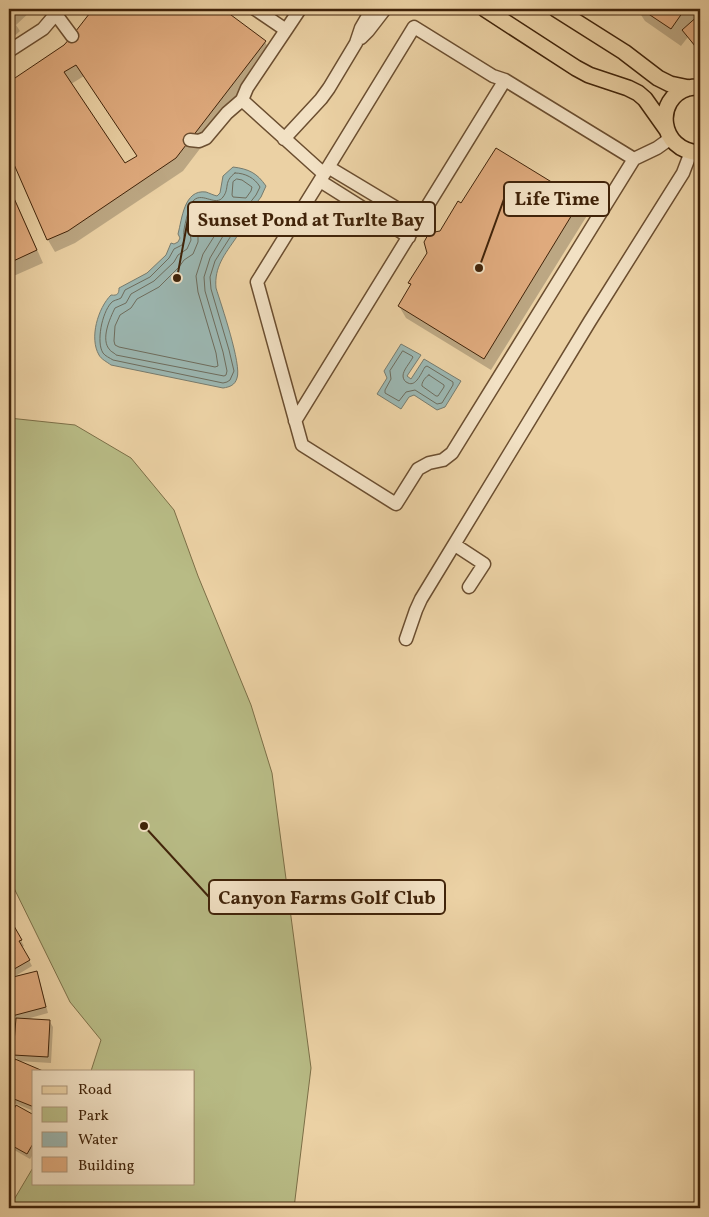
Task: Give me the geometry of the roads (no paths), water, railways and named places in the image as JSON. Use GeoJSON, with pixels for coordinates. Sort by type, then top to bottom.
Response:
{"type":"FeatureCollection","features":[{"type":"Feature","properties":{"kind":"main road"},"geometry":{"type":"LineString","coordinates":[[485,9],[576,68],[589,75],[638,93],[645,99],[677,145],[683,149],[698,153]]}},
{"type":"Feature","properties":{"kind":"main road"},"geometry":{"type":"LineString","coordinates":[[556,9],[624,52],[658,78],[670,84],[694,87]]}},
{"type":"Feature","properties":{"kind":"main road"},"geometry":{"type":"LineString","coordinates":[[669,134],[665,122],[666,112],[670,103],[682,91],[694,87]]}},
{"type":"Feature","properties":{"kind":"lane"},"geometry":{"type":"LineString","coordinates":[[255,9],[286,30]]}},
{"type":"Feature","properties":{"kind":"lane"},"geometry":{"type":"LineString","coordinates":[[190,140],[199,141],[206,138],[227,113],[242,100],[247,88],[300,9]]}},
{"type":"Feature","properties":{"kind":"lane"},"geometry":{"type":"LineString","coordinates":[[284,139],[321,99],[356,43],[372,9]]}},
{"type":"Feature","properties":{"kind":"lane"},"geometry":{"type":"LineString","coordinates":[[356,43],[368,32],[385,9]]}},
{"type":"Feature","properties":{"kind":"lane"},"geometry":{"type":"LineString","coordinates":[[9,51],[43,29],[56,11],[72,36]]}},
{"type":"Feature","properties":{"kind":"lane"},"geometry":{"type":"LineString","coordinates":[[634,159],[414,27],[257,282],[302,445],[396,504],[418,470],[430,463],[443,460],[452,453],[634,159],[657,148],[669,134]]}},
{"type":"Feature","properties":{"kind":"lane"},"geometry":{"type":"LineString","coordinates":[[295,421],[505,80]]}},
{"type":"Feature","properties":{"kind":"lane"},"geometry":{"type":"LineString","coordinates":[[242,100],[324,174],[408,236]]}},
{"type":"Feature","properties":{"kind":"lane"},"geometry":{"type":"LineString","coordinates":[[406,639],[421,599],[590,321],[683,173],[698,153]]}},
{"type":"Feature","properties":{"kind":"lane"},"geometry":{"type":"LineString","coordinates":[[324,174],[418,221]]}},
{"type":"Feature","properties":{"kind":"lane"},"geometry":{"type":"LineString","coordinates":[[455,545],[484,564],[470,587]]}},
{"type":"Feature","properties":{"kind":"water"},"geometry":{"type":"Polygon","coordinates":[[[233,167],[252,172],[266,186],[261,197],[251,210],[232,207],[240,216],[242,225],[221,261],[216,280],[216,288],[237,361],[238,371],[234,384],[223,388],[111,365],[100,356],[96,348],[96,323],[102,307],[111,295],[118,294],[119,288],[147,273],[166,255],[171,243],[178,242],[180,238],[178,234],[181,221],[185,206],[189,200],[199,192],[206,192],[217,196],[220,193],[223,176],[233,167]]]}},
{"type":"Feature","properties":{"kind":"water"},"geometry":{"type":"Polygon","coordinates":[[[401,344],[421,355],[407,376],[411,379],[424,359],[461,381],[445,407],[437,410],[414,395],[409,397],[401,409],[377,394],[387,378],[384,371],[401,344]]]}},
{"type":"Feature","properties":{"kind":"place","name":"Life Time"},"geometry":{"type":"Point","coordinates":[479,268]}},
{"type":"Feature","properties":{"kind":"place","name":"Sunset Pond at Turlte Bay"},"geometry":{"type":"Point","coordinates":[177,278]}},
{"type":"Feature","properties":{"kind":"place","name":"Canyon Farms Golf Club"},"geometry":{"type":"Point","coordinates":[144,826]}}]}
